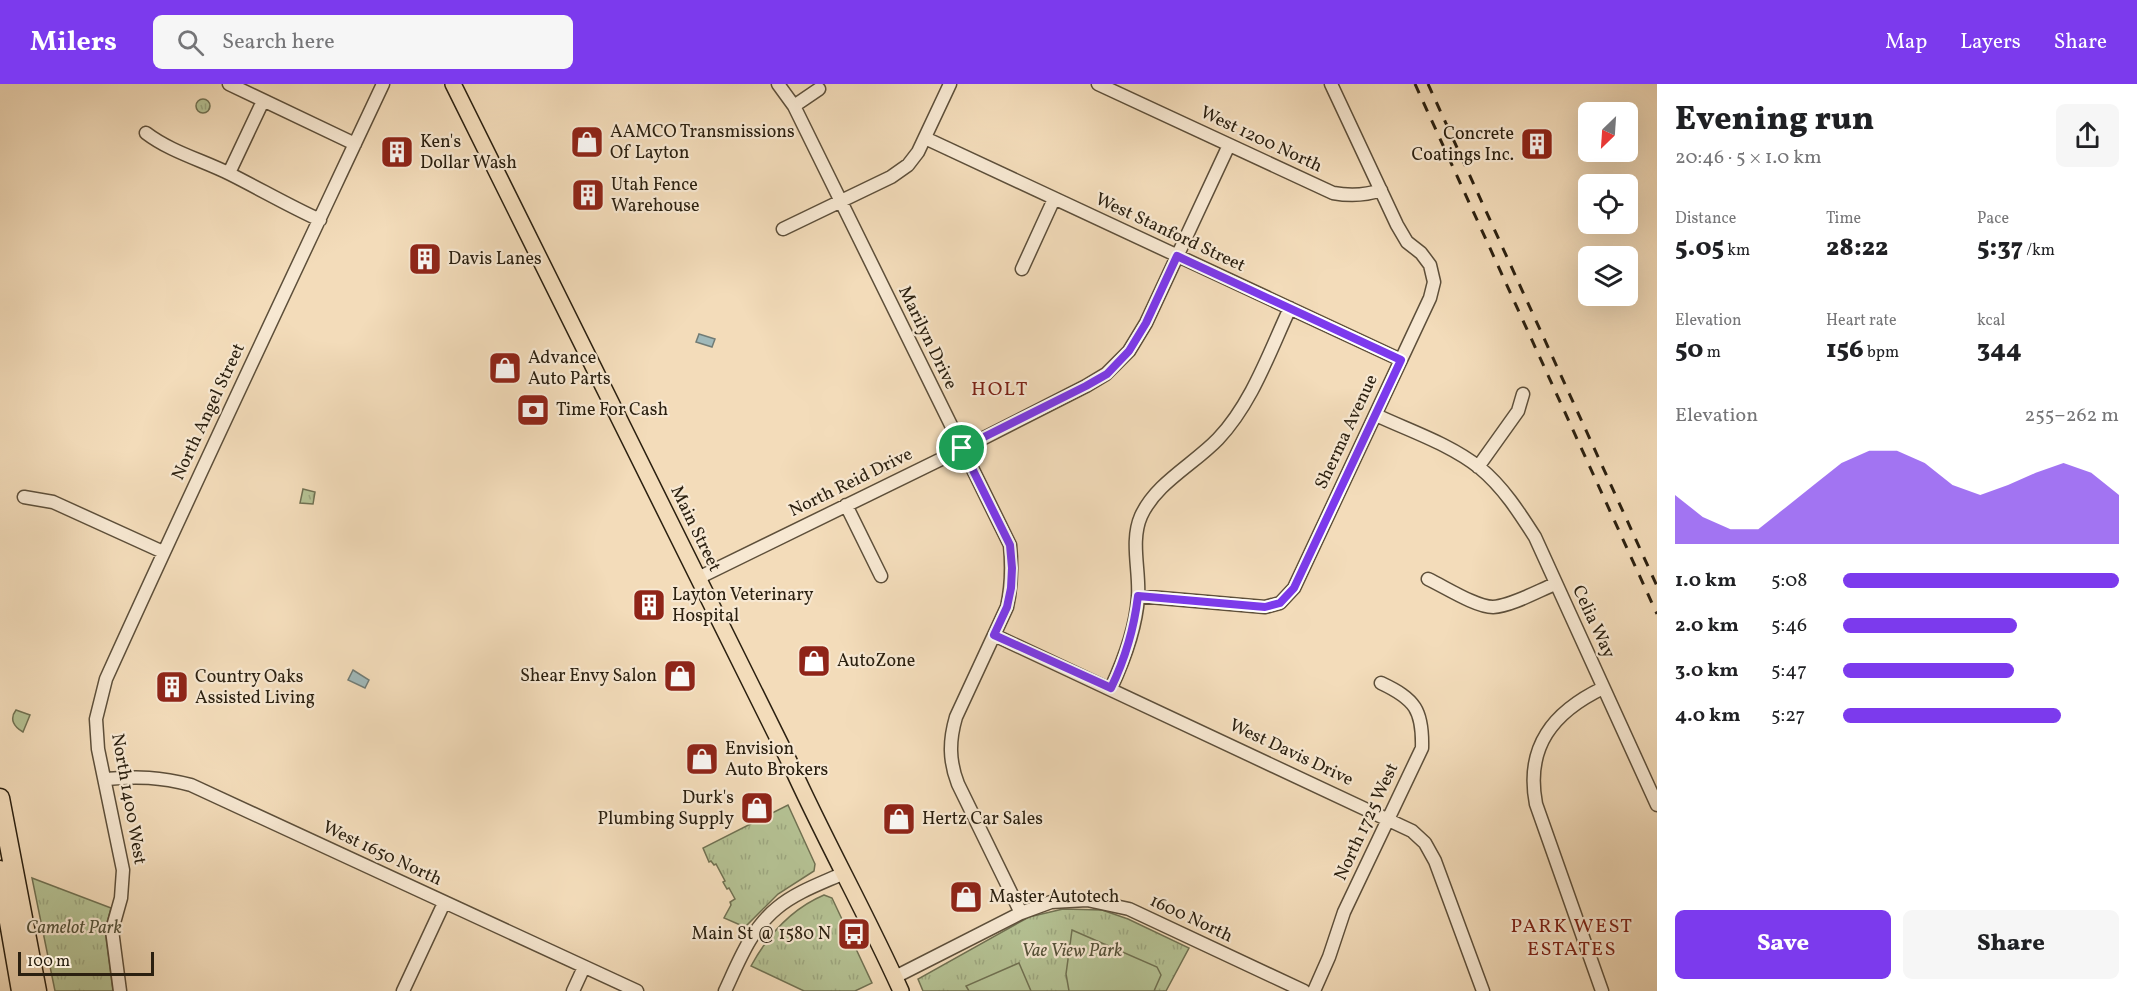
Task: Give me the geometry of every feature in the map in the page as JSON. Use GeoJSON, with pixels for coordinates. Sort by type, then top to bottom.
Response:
{"type":"FeatureCollection","features":[{"type":"Feature","properties":{"kind":"highway"},"geometry":{"type":"LineString","coordinates":[[0,798],[37,991]]}},
{"type":"Feature","properties":{"kind":"highway"},"geometry":{"type":"LineString","coordinates":[[0,870],[21,991]]}},
{"type":"Feature","properties":{"kind":"main road","name":"Main Street"},"geometry":{"type":"LineString","coordinates":[[453,84],[898,984]]}},
{"type":"Feature","properties":{"kind":"street"},"geometry":{"type":"LineString","coordinates":[[229,84],[355,144]]}},
{"type":"Feature","properties":{"kind":"street","name":"North Angel Street"},"geometry":{"type":"LineString","coordinates":[[100,698],[106,679],[163,552],[383,84]]}},
{"type":"Feature","properties":{"kind":"street","name":"Marilyn Drive"},"geometry":{"type":"LineString","coordinates":[[778,84],[794,106],[1010,545],[1012,568],[1007,607],[956,717],[952,733],[952,769],[1022,913]]}},
{"type":"Feature","properties":{"kind":"street"},"geometry":{"type":"LineString","coordinates":[[783,229],[891,177],[908,165],[925,138],[950,84]]}},
{"type":"Feature","properties":{"kind":"street","name":"West 1200 North"},"geometry":{"type":"LineString","coordinates":[[1098,84],[1333,193],[1349,196],[1370,194],[1381,190]]}},
{"type":"Feature","properties":{"kind":"street","name":"Sherma Avenue"},"geometry":{"type":"LineString","coordinates":[[1138,596],[1265,607],[1280,603],[1294,588],[1430,298],[1434,282],[1430,265],[1421,253],[1407,243],[1331,84]]}},
{"type":"Feature","properties":{"kind":"street"},"geometry":{"type":"LineString","coordinates":[[794,106],[819,89]]}},
{"type":"Feature","properties":{"kind":"street"},"geometry":{"type":"LineString","coordinates":[[229,173],[263,101]]}},
{"type":"Feature","properties":{"kind":"street"},"geometry":{"type":"LineString","coordinates":[[146,133],[161,143],[229,173],[320,220]]}},
{"type":"Feature","properties":{"kind":"street","name":"West Stanford Street"},"geometry":{"type":"LineString","coordinates":[[925,138],[1401,360]]}},
{"type":"Feature","properties":{"kind":"street","name":"North Reid Drive"},"geometry":{"type":"LineString","coordinates":[[698,578],[1107,374],[1129,351],[1146,323],[1229,145]]}},
{"type":"Feature","properties":{"kind":"street"},"geometry":{"type":"LineString","coordinates":[[1022,269],[1054,199]]}},
{"type":"Feature","properties":{"kind":"street"},"geometry":{"type":"LineString","coordinates":[[1111,688],[1128,647],[1135,622],[1138,596],[1136,537],[1140,519],[1148,503],[1158,491],[1218,439],[1236,418],[1251,393],[1290,308]]}},
{"type":"Feature","properties":{"kind":"street"},"geometry":{"type":"LineString","coordinates":[[1478,467],[1518,411],[1523,394]]}},
{"type":"Feature","properties":{"kind":"street","name":"Celia Way"},"geometry":{"type":"LineString","coordinates":[[1376,415],[1450,449],[1478,467],[1518,509],[1534,537],[1657,805]]}},
{"type":"Feature","properties":{"kind":"street"},"geometry":{"type":"LineString","coordinates":[[24,497],[53,502],[163,552]]}},
{"type":"Feature","properties":{"kind":"street"},"geometry":{"type":"LineString","coordinates":[[846,505],[881,576]]}},
{"type":"Feature","properties":{"kind":"street"},"geometry":{"type":"LineString","coordinates":[[1428,579],[1483,605],[1494,607],[1555,584]]}},
{"type":"Feature","properties":{"kind":"street","name":"West Davis Drive"},"geometry":{"type":"LineString","coordinates":[[994,635],[1412,831],[1425,843],[1435,861],[1483,991]]}},
{"type":"Feature","properties":{"kind":"street","name":"North 1725 West"},"geometry":{"type":"LineString","coordinates":[[1314,991],[1329,957],[1344,912],[1422,748],[1422,727],[1416,708],[1402,692],[1382,683]]}},
{"type":"Feature","properties":{"kind":"street"},"geometry":{"type":"LineString","coordinates":[[1602,991],[1536,804],[1532,784],[1534,761],[1544,738],[1554,723],[1570,707],[1603,687]]}},
{"type":"Feature","properties":{"kind":"street","name":"North 1400 West"},"geometry":{"type":"LineString","coordinates":[[100,698],[96,719],[98,749],[123,870],[121,898],[112,930],[120,991]]}},
{"type":"Feature","properties":{"kind":"street","name":"West 1650 North"},"geometry":{"type":"LineString","coordinates":[[105,779],[141,776],[164,778],[191,785],[637,991]]}},
{"type":"Feature","properties":{"kind":"street"},"geometry":{"type":"LineString","coordinates":[[725,991],[746,946],[760,924],[777,907],[844,873]]}},
{"type":"Feature","properties":{"kind":"street","name":"1600 North"},"geometry":{"type":"LineString","coordinates":[[898,984],[1022,913],[1051,902],[1087,900],[1129,909],[1304,991]]}},
{"type":"Feature","properties":{"kind":"street"},"geometry":{"type":"LineString","coordinates":[[403,991],[444,903]]}},
{"type":"Feature","properties":{"kind":"street"},"geometry":{"type":"LineString","coordinates":[[573,991],[584,967]]}},
{"type":"Feature","properties":{"kind":"green space"},"geometry":{"type":"Polygon","coordinates":[[[200,99],[206,99],[210,106],[206,113],[200,113],[196,109],[196,103],[200,99]]]}},
{"type":"Feature","properties":{"kind":"green space"},"geometry":{"type":"Polygon","coordinates":[[[303,489],[315,492],[313,504],[300,503],[303,489]]]}},
{"type":"Feature","properties":{"kind":"green space"},"geometry":{"type":"Polygon","coordinates":[[[16,710],[30,715],[23,732],[14,722],[13,717],[16,710]]]}},
{"type":"Feature","properties":{"kind":"green space"},"geometry":{"type":"Polygon","coordinates":[[[788,805],[815,864],[814,871],[778,894],[745,927],[724,918],[731,905],[730,902],[735,899],[723,882],[725,881],[716,864],[709,862],[703,848],[788,805]]]}},
{"type":"Feature","properties":{"kind":"green space","name":"Camelot Park"},"geometry":{"type":"Polygon","coordinates":[[[32,878],[111,908],[105,930],[113,991],[55,991],[32,878]]]}},
{"type":"Feature","properties":{"kind":"green space"},"geometry":{"type":"Polygon","coordinates":[[[824,895],[832,898],[872,983],[855,991],[804,991],[751,966],[765,944],[791,915],[824,895]]]}},
{"type":"Feature","properties":{"kind":"green space","name":"Vae View Park"},"geometry":{"type":"Polygon","coordinates":[[[1063,909],[1102,910],[1128,919],[1189,948],[1166,991],[923,991],[918,979],[1029,917],[1063,909]]]}},
{"type":"Feature","properties":{"kind":"green space"},"geometry":{"type":"Polygon","coordinates":[[[1072,930],[1157,967],[1161,975],[1154,991],[1069,991],[1066,974],[1072,930]]]}},
{"type":"Feature","properties":{"kind":"green space"},"geometry":{"type":"Polygon","coordinates":[[[1019,963],[1031,991],[969,991],[966,986],[1019,963]]]}},
{"type":"Feature","properties":{"kind":"water"},"geometry":{"type":"Polygon","coordinates":[[[699,334],[715,339],[712,347],[696,342],[699,334]]]}},
{"type":"Feature","properties":{"kind":"water"},"geometry":{"type":"Polygon","coordinates":[[[353,670],[369,680],[365,688],[348,680],[353,670]]]}},
{"type":"Feature","properties":{"kind":"railway"},"geometry":{"type":"LineString","coordinates":[[1415,84],[1657,614]]}},
{"type":"Feature","properties":{"kind":"railway"},"geometry":{"type":"LineString","coordinates":[[1428,84],[1657,586]]}},
{"type":"Feature","properties":{"kind":"place","name":"AAMCO Transmissions Of Layton"},"geometry":{"type":"Point","coordinates":[587,142]}},
{"type":"Feature","properties":{"kind":"place","name":"Concrete Coatings Inc."},"geometry":{"type":"Point","coordinates":[1537,144]}},
{"type":"Feature","properties":{"kind":"place","name":"Ken's Dollar Wash"},"geometry":{"type":"Point","coordinates":[397,152]}},
{"type":"Feature","properties":{"kind":"place","name":"Utah Fence Warehouse"},"geometry":{"type":"Point","coordinates":[588,195]}},
{"type":"Feature","properties":{"kind":"place","name":"Davis Lanes"},"geometry":{"type":"Point","coordinates":[425,259]}},
{"type":"Feature","properties":{"kind":"place","name":"Advance Auto Parts"},"geometry":{"type":"Point","coordinates":[505,368]}},
{"type":"Feature","properties":{"kind":"place","name":"Time For Cash"},"geometry":{"type":"Point","coordinates":[533,410]}},
{"type":"Feature","properties":{"kind":"place","name":"Layton Veterinary Hospital"},"geometry":{"type":"Point","coordinates":[649,605]}},
{"type":"Feature","properties":{"kind":"place","name":"AutoZone"},"geometry":{"type":"Point","coordinates":[814,661]}},
{"type":"Feature","properties":{"kind":"place","name":"Shear Envy Salon"},"geometry":{"type":"Point","coordinates":[680,676]}},
{"type":"Feature","properties":{"kind":"place","name":"Country Oaks Assisted Living"},"geometry":{"type":"Point","coordinates":[172,687]}},
{"type":"Feature","properties":{"kind":"place","name":"Envision Auto Brokers"},"geometry":{"type":"Point","coordinates":[702,759]}},
{"type":"Feature","properties":{"kind":"place","name":"Durk's Plumbing Supply"},"geometry":{"type":"Point","coordinates":[757,808]}},
{"type":"Feature","properties":{"kind":"place","name":"Hertz Car Sales"},"geometry":{"type":"Point","coordinates":[899,819]}},
{"type":"Feature","properties":{"kind":"place","name":"Master Autotech"},"geometry":{"type":"Point","coordinates":[966,897]}},
{"type":"Feature","properties":{"kind":"place","name":"Main St @ 1580 N"},"geometry":{"type":"Point","coordinates":[854,934]}},
{"type":"Feature","properties":{"kind":"district","name":"HOLT"},"geometry":{"type":"Point","coordinates":[1000,390]}},
{"type":"Feature","properties":{"kind":"district","name":"PARK WEST ESTATES"},"geometry":{"type":"Point","coordinates":[1572,938]}},
{"type":"Feature","properties":{"kind":"route"},"geometry":{"type":"LineString","coordinates":[[1177,256],[1401,360],[1294,588],[1280,603],[1265,607],[1138,596],[1135,622],[1128,647],[1111,688],[994,635],[1007,607],[1011,588],[1010,545],[962,448],[1107,374],[1129,351],[1146,323],[1177,256]]}}]}
